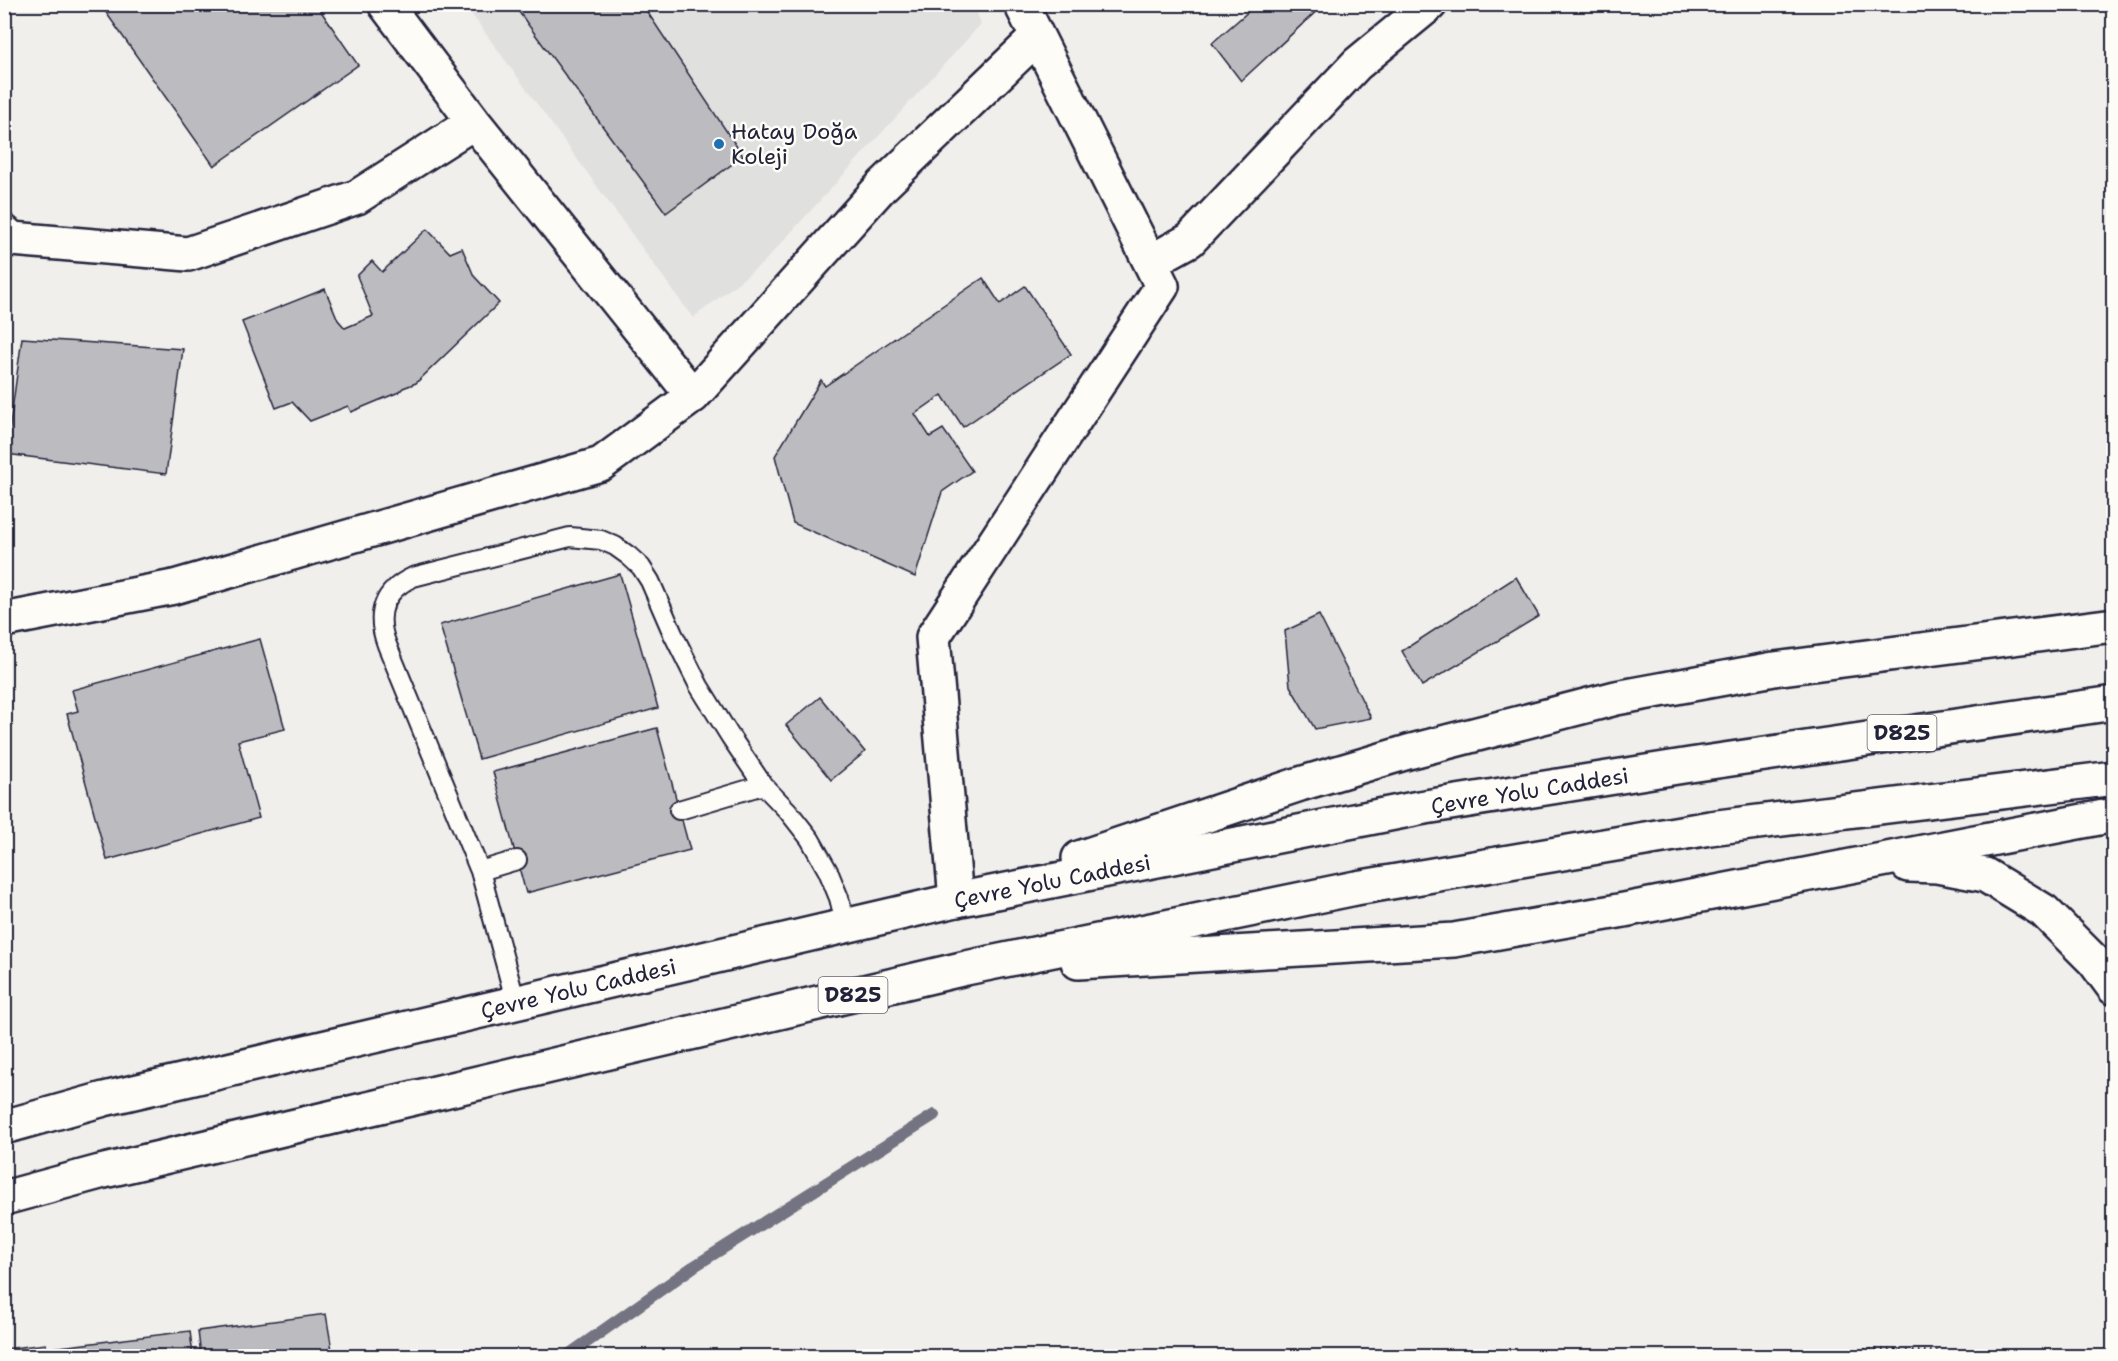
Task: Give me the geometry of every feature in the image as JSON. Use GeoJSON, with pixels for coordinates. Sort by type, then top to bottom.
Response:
{"type":"FeatureCollection","features":[{"type":"Feature","properties":{"kind":"main road"},"geometry":{"type":"LineString","coordinates":[[385,4],[474,122],[693,396]]}},
{"type":"Feature","properties":{"kind":"main road"},"geometry":{"type":"LineString","coordinates":[[1021,4],[1162,286],[933,637],[956,900],[1300,784],[1420,749],[1616,698],[1774,669],[2114,625]]}},
{"type":"Feature","properties":{"kind":"main road"},"geometry":{"type":"LineString","coordinates":[[1150,262],[1190,240],[1357,64],[1430,4]]}},
{"type":"Feature","properties":{"kind":"main road"},"geometry":{"type":"LineString","coordinates":[[4,620],[174,587],[601,464],[693,396],[882,186],[1037,37]]}},
{"type":"Feature","properties":{"kind":"main road"},"geometry":{"type":"LineString","coordinates":[[4,232],[12,238],[188,254],[357,197],[474,122]]}},
{"type":"Feature","properties":{"kind":"main road","name":"Çevre Yolu Caddesi"},"geometry":{"type":"LineString","coordinates":[[4,1127],[104,1099],[956,900],[1419,808],[1952,725],[2114,703]]}},
{"type":"Feature","properties":{"kind":"main road","name":"D825"},"geometry":{"type":"LineString","coordinates":[[4,1198],[123,1167],[966,968],[1356,888],[1710,828],[2114,778]]}},
{"type":"Feature","properties":{"kind":"main road"},"geometry":{"type":"LineString","coordinates":[[966,968],[1454,940],[1624,910],[2114,815]]}},
{"type":"Feature","properties":{"kind":"main road"},"geometry":{"type":"LineString","coordinates":[[1864,864],[1937,866],[1985,876],[2044,911],[2094,962],[2114,988]]}},
{"type":"Feature","properties":{"kind":"lane"},"geometry":{"type":"LineString","coordinates":[[516,1003],[480,871],[381,631],[381,617],[384,603],[391,592],[401,583],[413,577],[570,537],[601,540],[615,546],[641,567],[650,581],[699,686],[730,736],[763,785],[810,839],[832,880],[846,926]]}},
{"type":"Feature","properties":{"kind":"lane"},"geometry":{"type":"LineString","coordinates":[[679,810],[763,785]]}},
{"type":"Feature","properties":{"kind":"lane"},"geometry":{"type":"LineString","coordinates":[[480,871],[517,860]]}},
{"type":"Feature","properties":{"kind":"path"},"geometry":{"type":"LineString","coordinates":[[1864,1350],[2076,1356]]}},
{"type":"Feature","properties":{"kind":"shaded area","name":"Hatay Doğa Koleji"},"geometry":{"type":"Polygon","coordinates":[[[974,4],[981,24],[763,263],[693,318],[465,5],[974,4]]]}},
{"type":"Feature","properties":{"kind":"building"},"geometry":{"type":"Polygon","coordinates":[[[100,4],[316,4],[358,65],[214,166],[100,4]]]}},
{"type":"Feature","properties":{"kind":"building"},"geometry":{"type":"Polygon","coordinates":[[[513,4],[642,4],[743,156],[666,213],[513,4]]]}},
{"type":"Feature","properties":{"kind":"building"},"geometry":{"type":"Polygon","coordinates":[[[1257,4],[1321,4],[1322,6],[1241,81],[1212,43],[1257,4]]]}},
{"type":"Feature","properties":{"kind":"building"},"geometry":{"type":"Polygon","coordinates":[[[427,229],[450,253],[462,248],[474,276],[499,303],[416,383],[399,392],[351,412],[348,406],[310,421],[292,402],[276,408],[242,322],[325,289],[338,320],[345,328],[373,316],[357,276],[372,261],[382,272],[427,229]]]}},
{"type":"Feature","properties":{"kind":"building"},"geometry":{"type":"Polygon","coordinates":[[[983,278],[1000,304],[1025,286],[1071,354],[963,427],[942,395],[915,414],[930,437],[943,429],[972,471],[942,492],[915,577],[793,523],[775,456],[821,380],[825,386],[983,278]]]}},
{"type":"Feature","properties":{"kind":"building"},"geometry":{"type":"Polygon","coordinates":[[[22,338],[183,349],[166,474],[6,454],[22,338]]]}},
{"type":"Feature","properties":{"kind":"building"},"geometry":{"type":"Polygon","coordinates":[[[620,574],[658,708],[479,759],[440,625],[620,574]]]}},
{"type":"Feature","properties":{"kind":"building"},"geometry":{"type":"Polygon","coordinates":[[[1516,577],[1539,616],[1422,686],[1402,651],[1516,577]]]}},
{"type":"Feature","properties":{"kind":"building"},"geometry":{"type":"Polygon","coordinates":[[[1319,615],[1371,718],[1315,729],[1290,686],[1285,631],[1319,615]]]}},
{"type":"Feature","properties":{"kind":"building"},"geometry":{"type":"Polygon","coordinates":[[[260,639],[285,729],[238,741],[259,818],[107,860],[67,714],[78,711],[72,690],[260,639]]]}},
{"type":"Feature","properties":{"kind":"building"},"geometry":{"type":"Polygon","coordinates":[[[820,697],[865,752],[831,780],[786,725],[820,697]]]}},
{"type":"Feature","properties":{"kind":"building"},"geometry":{"type":"Polygon","coordinates":[[[657,728],[690,850],[526,893],[493,772],[657,728]]]}},
{"type":"Feature","properties":{"kind":"building"},"geometry":{"type":"Polygon","coordinates":[[[326,1314],[333,1356],[201,1356],[198,1331],[326,1314]]]}},
{"type":"Feature","properties":{"kind":"building"},"geometry":{"type":"Polygon","coordinates":[[[190,1331],[193,1356],[53,1356],[52,1348],[190,1331]]]}},
{"type":"Feature","properties":{"kind":"building"},"geometry":{"type":"Polygon","coordinates":[[[46,1344],[48,1356],[4,1356],[4,1349],[46,1344]]]}},
{"type":"Feature","properties":{"kind":"waterway"},"geometry":{"type":"LineString","coordinates":[[567,1356],[693,1267],[934,1115]]}},
{"type":"Feature","properties":{"kind":"place","name":"Hatay Doğa Koleji"},"geometry":{"type":"Point","coordinates":[719,144]}}]}
